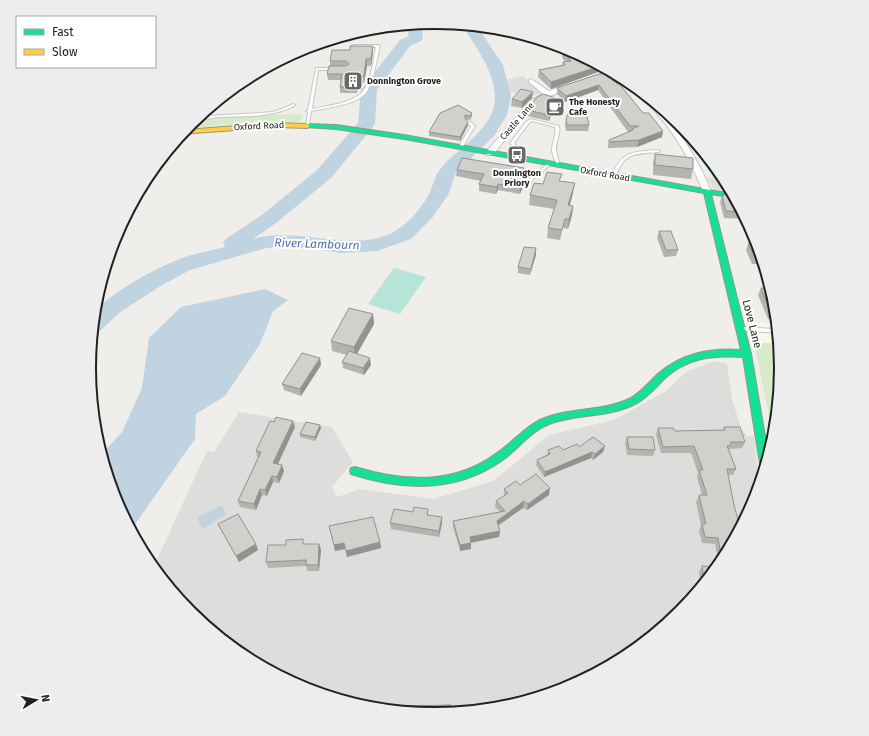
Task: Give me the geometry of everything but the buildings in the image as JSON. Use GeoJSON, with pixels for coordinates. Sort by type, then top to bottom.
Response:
{"type":"FeatureCollection","features":[{"type":"Feature","properties":{"kind":"street"},"geometry":{"type":"LineString","coordinates":[[531,81],[548,94]]}},
{"type":"Feature","properties":{"kind":"street","name":"Castle Lane"},"geometry":{"type":"LineString","coordinates":[[490,154],[528,107],[548,94],[575,84]]}},
{"type":"Feature","properties":{"kind":"street"},"geometry":{"type":"LineString","coordinates":[[661,115],[688,153],[707,191]]}},
{"type":"Feature","properties":{"kind":"street","name":"Oxford Road"},"geometry":{"type":"LineString","coordinates":[[192,131],[256,125],[307,125],[336,127],[725,194]]}},
{"type":"Feature","properties":{"kind":"street","name":"Love Lane"},"geometry":{"type":"LineString","coordinates":[[707,191],[748,354],[761,426],[763,450]]}},
{"type":"Feature","properties":{"kind":"street"},"geometry":{"type":"LineString","coordinates":[[355,471],[398,482],[425,482],[463,474],[486,465],[500,457],[523,435],[541,423],[558,416],[605,410],[628,403],[646,393],[663,376],[683,360],[698,353],[714,352],[748,354]]}},
{"type":"Feature","properties":{"kind":"lane"},"geometry":{"type":"LineString","coordinates":[[308,111],[345,102],[363,95],[367,88],[378,46],[354,46]]}},
{"type":"Feature","properties":{"kind":"lane"},"geometry":{"type":"LineString","coordinates":[[307,125],[308,111],[317,69],[339,70]]}},
{"type":"Feature","properties":{"kind":"lane"},"geometry":{"type":"LineString","coordinates":[[207,117],[275,113],[287,109],[293,105]]}},
{"type":"Feature","properties":{"kind":"lane"},"geometry":{"type":"LineString","coordinates":[[514,145],[512,143],[528,122],[532,120],[557,126],[559,130],[554,150],[558,160],[554,165],[526,184]]}},
{"type":"Feature","properties":{"kind":"lane"},"geometry":{"type":"LineString","coordinates":[[462,148],[473,126],[467,121]]}},
{"type":"Feature","properties":{"kind":"lane"},"geometry":{"type":"LineString","coordinates":[[614,175],[619,163],[625,157],[640,152],[658,150]]}},
{"type":"Feature","properties":{"kind":"lane"},"geometry":{"type":"LineString","coordinates":[[741,329],[772,331]]}},
{"type":"Feature","properties":{"kind":"shaded area"},"geometry":{"type":"Polygon","coordinates":[[[523,76],[544,92],[531,97],[510,92],[506,80],[523,76]]]}},
{"type":"Feature","properties":{"kind":"shaded area"},"geometry":{"type":"Polygon","coordinates":[[[707,178],[715,178],[723,191],[714,189],[707,178]]]}},
{"type":"Feature","properties":{"kind":"shaded area"},"geometry":{"type":"Polygon","coordinates":[[[749,322],[771,324],[774,368],[769,422],[749,322]]]}},
{"type":"Feature","properties":{"kind":"shaded area"},"geometry":{"type":"Polygon","coordinates":[[[714,361],[727,364],[732,399],[741,428],[747,436],[754,436],[758,471],[739,518],[728,538],[703,574],[689,592],[658,623],[623,650],[604,662],[543,689],[479,704],[434,707],[390,704],[326,689],[265,662],[228,637],[195,608],[180,592],[156,561],[207,451],[214,452],[239,412],[332,427],[353,462],[332,487],[337,497],[360,489],[433,499],[493,481],[549,435],[614,420],[666,391],[686,372],[714,361]]]}},
{"type":"Feature","properties":{"kind":"green space"},"geometry":{"type":"Polygon","coordinates":[[[303,114],[302,120],[298,122],[196,127],[205,119],[232,116],[303,114]]]}},
{"type":"Feature","properties":{"kind":"green space"},"geometry":{"type":"Polygon","coordinates":[[[705,164],[715,178],[707,178],[705,164]]]}},
{"type":"Feature","properties":{"kind":"green space"},"geometry":{"type":"Polygon","coordinates":[[[394,268],[426,277],[400,314],[368,304],[394,268]]]}},
{"type":"Feature","properties":{"kind":"green space"},"geometry":{"type":"Polygon","coordinates":[[[754,343],[773,343],[774,368],[770,420],[754,343]]]}},
{"type":"Feature","properties":{"kind":"water"},"geometry":{"type":"Polygon","coordinates":[[[265,289],[288,300],[273,311],[260,344],[225,396],[196,414],[195,439],[134,525],[113,477],[106,450],[122,432],[142,388],[149,338],[181,307],[265,289]]]}},
{"type":"Feature","properties":{"kind":"water"},"geometry":{"type":"Polygon","coordinates":[[[221,505],[226,514],[203,529],[197,518],[221,505]]]}},
{"type":"Feature","properties":{"kind":"waterway"},"geometry":{"type":"LineString","coordinates":[[233,243],[269,219],[324,174],[366,124],[369,90],[405,43],[416,38],[415,30]]}},
{"type":"Feature","properties":{"kind":"waterway","name":"River Lambourn"},"geometry":{"type":"LineString","coordinates":[[99,319],[111,308],[151,282],[183,265],[265,242],[297,241],[342,247],[377,245],[404,235],[422,218],[438,195],[448,171],[488,132],[499,115],[503,96],[495,65],[473,31]]}},
{"type":"Feature","properties":{"kind":"traffic: fast"},"geometry":{"type":"LineString","coordinates":[[307,126],[336,127],[404,137],[725,195]]}},
{"type":"Feature","properties":{"kind":"traffic: fast"},"geometry":{"type":"LineString","coordinates":[[707,191],[748,361],[763,452]]}},
{"type":"Feature","properties":{"kind":"traffic: fast"},"geometry":{"type":"LineString","coordinates":[[355,471],[383,479],[406,483],[435,482],[463,475],[489,464],[500,457],[527,434],[545,422],[567,416],[612,409],[633,401],[663,375],[683,361],[702,354],[747,354]]}},
{"type":"Feature","properties":{"kind":"traffic: slow"},"geometry":{"type":"LineString","coordinates":[[192,131],[276,125],[307,126]]}},
{"type":"Feature","properties":{"kind":"place","name":"Donnington Grove"},"geometry":{"type":"Point","coordinates":[353,81]}},
{"type":"Feature","properties":{"kind":"place","name":"The Honesty Cafe"},"geometry":{"type":"Point","coordinates":[555,107]}},
{"type":"Feature","properties":{"kind":"place","name":"Donnington Priory"},"geometry":{"type":"Point","coordinates":[517,155]}}]}
